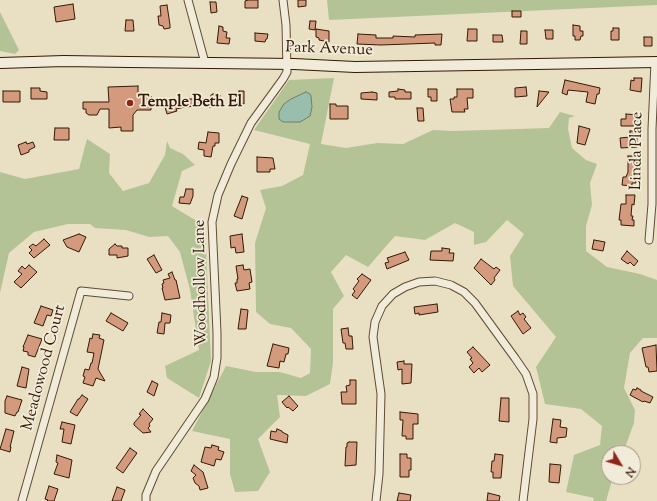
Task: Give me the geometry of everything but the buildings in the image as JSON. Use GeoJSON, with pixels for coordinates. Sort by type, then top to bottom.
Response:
{"type":"FeatureCollection","features":[{"type":"Feature","properties":{"kind":"main road","name":"Park Avenue"},"geometry":{"type":"LineString","coordinates":[[0,63],[64,61],[287,64],[355,67],[656,62]]}},
{"type":"Feature","properties":{"kind":"street"},"geometry":{"type":"LineString","coordinates":[[188,0],[205,63]]}},
{"type":"Feature","properties":{"kind":"street"},"geometry":{"type":"LineString","coordinates":[[283,0],[286,25],[287,64]]}},
{"type":"Feature","properties":{"kind":"street","name":"Linda Place"},"geometry":{"type":"LineString","coordinates":[[648,240],[654,204],[652,129],[656,62]]}},
{"type":"Feature","properties":{"kind":"street","name":"Woodhollow Lane"},"geometry":{"type":"LineString","coordinates":[[146,501],[146,495],[156,471],[205,399],[210,388],[218,358],[217,298],[212,222],[218,195],[251,123],[283,79],[287,64]]}},
{"type":"Feature","properties":{"kind":"street"},"geometry":{"type":"LineString","coordinates":[[376,501],[379,474],[381,394],[373,337],[375,322],[382,306],[393,294],[405,287],[419,282],[435,281],[450,285],[464,292],[475,303],[526,374],[533,394],[533,419],[523,501]]}},
{"type":"Feature","properties":{"kind":"street","name":"Meadowood Court"},"geometry":{"type":"LineString","coordinates":[[22,501],[81,291],[129,296]]}},
{"type":"Feature","properties":{"kind":"shaded area"},"geometry":{"type":"Polygon","coordinates":[[[327,0],[657,0],[657,5],[329,20],[327,0]]]}},
{"type":"Feature","properties":{"kind":"shaded area"},"geometry":{"type":"Polygon","coordinates":[[[0,12],[19,50],[15,54],[0,51],[0,12]]]}},
{"type":"Feature","properties":{"kind":"shaded area"},"geometry":{"type":"Polygon","coordinates":[[[334,78],[321,144],[346,148],[377,143],[403,144],[433,130],[453,131],[549,128],[560,112],[575,116],[569,118],[568,129],[572,148],[586,160],[597,164],[590,183],[592,205],[586,226],[586,251],[607,267],[640,274],[657,280],[657,338],[643,338],[630,353],[624,388],[635,410],[634,423],[626,445],[601,445],[601,485],[611,485],[606,501],[593,501],[594,498],[566,492],[574,455],[600,445],[602,426],[581,409],[545,404],[536,367],[556,337],[513,286],[510,256],[524,234],[507,220],[486,242],[474,245],[474,232],[455,223],[425,240],[395,236],[368,267],[346,255],[331,272],[344,296],[333,309],[333,363],[330,384],[306,396],[277,395],[280,417],[258,439],[270,472],[258,491],[235,492],[230,474],[230,439],[192,431],[226,366],[256,372],[280,372],[301,378],[310,373],[311,349],[291,328],[270,324],[256,312],[255,243],[266,208],[260,190],[282,186],[303,175],[310,144],[254,130],[289,80],[334,78]],[[301,94],[284,104],[312,108],[311,96],[301,94]]]}},
{"type":"Feature","properties":{"kind":"shaded area"},"geometry":{"type":"Polygon","coordinates":[[[306,92],[311,96],[312,107],[310,116],[300,122],[283,122],[279,119],[279,112],[284,104],[306,92]]]}},
{"type":"Feature","properties":{"kind":"shaded area"},"geometry":{"type":"Polygon","coordinates":[[[87,139],[110,154],[109,173],[123,191],[149,183],[165,155],[167,141],[170,148],[183,154],[195,165],[182,171],[172,206],[205,226],[211,361],[199,398],[167,378],[165,366],[199,350],[190,290],[180,252],[168,236],[149,237],[126,230],[95,228],[90,224],[68,224],[34,232],[9,253],[0,293],[0,172],[25,179],[79,169],[87,139]]]}},
{"type":"Feature","properties":{"kind":"place","name":"Temple Beth El"},"geometry":{"type":"Point","coordinates":[130,103]}}]}
